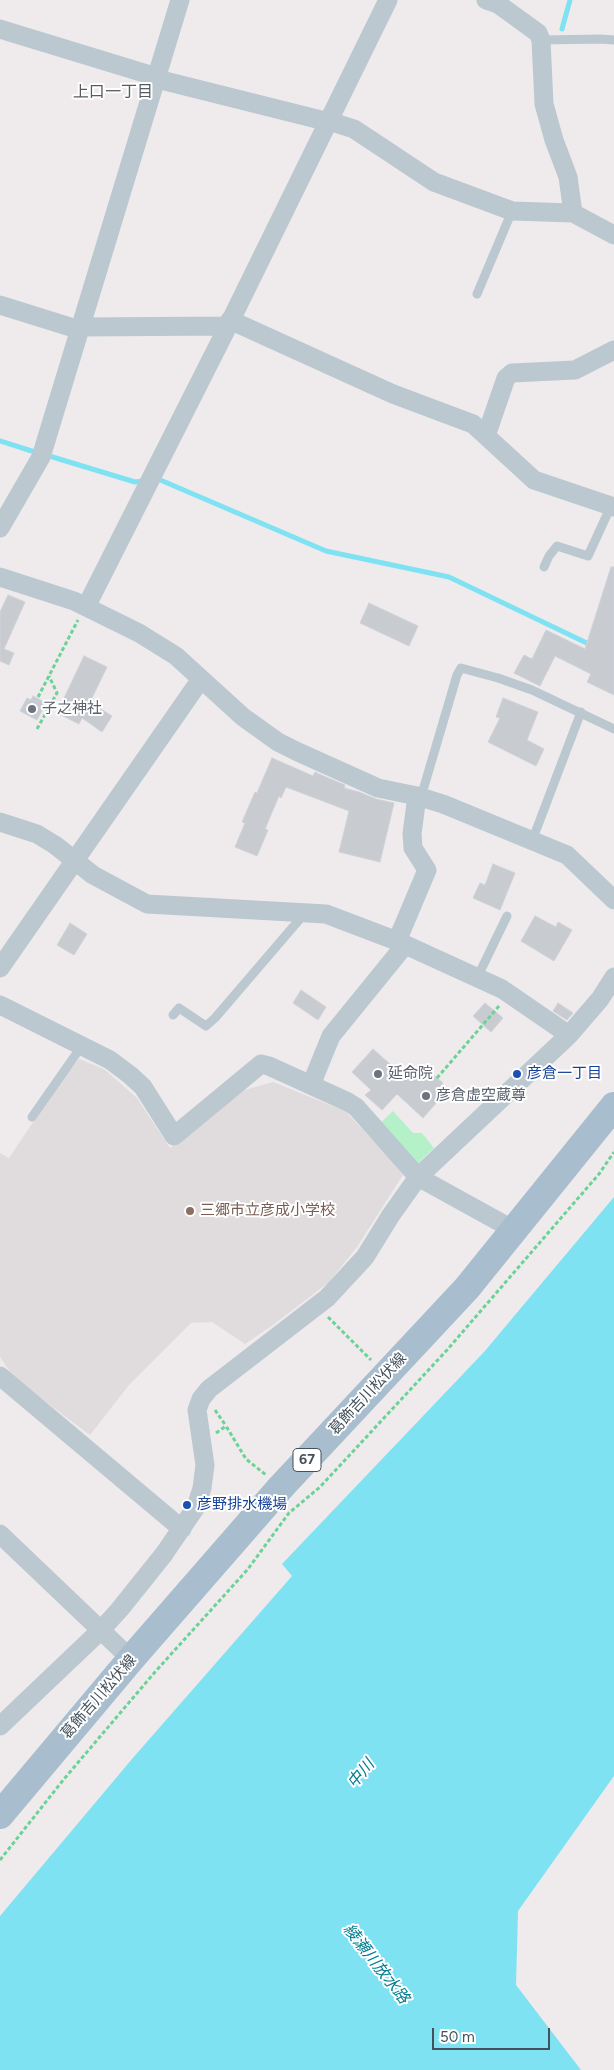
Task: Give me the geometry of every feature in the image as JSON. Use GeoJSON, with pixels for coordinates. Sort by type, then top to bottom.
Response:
{"type":"FeatureCollection","features":[{"type":"Feature","properties":{"kind":"main road","name":"葛飾吉川松伏線"},"geometry":{"type":"LineString","coordinates":[[0,1815],[131,1659],[281,1487],[467,1288],[614,1106]]}},
{"type":"Feature","properties":{"kind":"street"},"geometry":{"type":"LineString","coordinates":[[0,528],[41,457],[180,0]]}},
{"type":"Feature","properties":{"kind":"street"},"geometry":{"type":"LineString","coordinates":[[85,607],[229,323],[388,0]]}},
{"type":"Feature","properties":{"kind":"street"},"geometry":{"type":"LineString","coordinates":[[486,0],[498,4],[532,28],[538,33],[541,40],[544,104],[554,140],[568,177],[573,213]]}},
{"type":"Feature","properties":{"kind":"street"},"geometry":{"type":"LineString","coordinates":[[0,29],[157,78],[354,129],[434,182],[512,211],[573,213],[614,235]]}},
{"type":"Feature","properties":{"kind":"street"},"geometry":{"type":"LineString","coordinates":[[0,305],[80,329],[229,323],[393,394],[473,424],[534,480],[612,506]]}},
{"type":"Feature","properties":{"kind":"street"},"geometry":{"type":"LineString","coordinates":[[486,436],[506,378],[512,373],[575,370],[614,350]]}},
{"type":"Feature","properties":{"kind":"street"},"geometry":{"type":"LineString","coordinates":[[0,577],[85,607],[139,633],[176,656],[243,717],[292,749],[378,788],[419,796],[567,855],[614,900]]}},
{"type":"Feature","properties":{"kind":"street"},"geometry":{"type":"LineString","coordinates":[[0,968],[201,679]]}},
{"type":"Feature","properties":{"kind":"street"},"geometry":{"type":"LineString","coordinates":[[311,1085],[331,1036],[401,943],[427,870],[413,848],[412,834],[419,796]]}},
{"type":"Feature","properties":{"kind":"street"},"geometry":{"type":"LineString","coordinates":[[0,822],[37,834],[93,875],[140,902],[147,904],[326,914],[401,943],[510,994],[569,1035]]}},
{"type":"Feature","properties":{"kind":"street"},"geometry":{"type":"LineString","coordinates":[[0,1726],[101,1630],[153,1568],[196,1507],[202,1488],[205,1465],[198,1422],[198,1410],[201,1400],[209,1389],[327,1298],[365,1257],[391,1215],[418,1177],[569,1035],[596,1004],[614,977]]}},
{"type":"Feature","properties":{"kind":"street"},"geometry":{"type":"LineString","coordinates":[[0,1005],[110,1060],[142,1087],[174,1136],[261,1064],[311,1085],[356,1107],[418,1177],[514,1230]]}},
{"type":"Feature","properties":{"kind":"street"},"geometry":{"type":"LineString","coordinates":[[0,1376],[182,1529]]}},
{"type":"Feature","properties":{"kind":"street"},"geometry":{"type":"LineString","coordinates":[[0,1534],[131,1659]]}},
{"type":"Feature","properties":{"kind":"lane"},"geometry":{"type":"LineString","coordinates":[[541,40],[614,40]]}},
{"type":"Feature","properties":{"kind":"lane"},"geometry":{"type":"LineString","coordinates":[[477,294],[512,211]]}},
{"type":"Feature","properties":{"kind":"lane"},"geometry":{"type":"LineString","coordinates":[[544,567],[549,556],[557,546],[588,556],[612,506]]}},
{"type":"Feature","properties":{"kind":"lane"},"geometry":{"type":"LineString","coordinates":[[419,796],[457,675],[461,668],[532,690],[614,729]]}},
{"type":"Feature","properties":{"kind":"lane"},"geometry":{"type":"LineString","coordinates":[[532,841],[581,712]]}},
{"type":"Feature","properties":{"kind":"lane"},"geometry":{"type":"LineString","coordinates":[[174,1015],[179,1008],[206,1026],[305,913]]}},
{"type":"Feature","properties":{"kind":"lane"},"geometry":{"type":"LineString","coordinates":[[477,978],[508,916]]}},
{"type":"Feature","properties":{"kind":"lane"},"geometry":{"type":"LineString","coordinates":[[32,1117],[81,1047]]}},
{"type":"Feature","properties":{"kind":"path"},"geometry":{"type":"LineString","coordinates":[[38,697],[85,607]]}},
{"type":"Feature","properties":{"kind":"path"},"geometry":{"type":"LineString","coordinates":[[37,729],[57,693],[49,675]]}},
{"type":"Feature","properties":{"kind":"path"},"geometry":{"type":"LineString","coordinates":[[437,1078],[510,994]]}},
{"type":"Feature","properties":{"kind":"path"},"geometry":{"type":"LineString","coordinates":[[0,1860],[64,1779],[149,1679],[248,1569],[289,1513],[320,1487],[447,1350],[598,1174],[614,1152]]}},
{"type":"Feature","properties":{"kind":"path"},"geometry":{"type":"LineString","coordinates":[[317,1306],[386,1376]]}},
{"type":"Feature","properties":{"kind":"path"},"geometry":{"type":"LineString","coordinates":[[215,1410],[246,1459],[281,1487]]}},
{"type":"Feature","properties":{"kind":"path"},"geometry":{"type":"LineString","coordinates":[[202,1441],[226,1426]]}},
{"type":"Feature","properties":{"kind":"shaded area","name":"三郷市立彦成小学校"},"geometry":{"type":"Polygon","coordinates":[[[79,1059],[104,1069],[137,1098],[170,1148],[234,1093],[273,1082],[345,1111],[388,1156],[403,1175],[357,1247],[329,1282],[245,1344],[212,1322],[191,1323],[129,1385],[90,1435],[14,1378],[0,1357],[0,1153],[9,1158],[62,1079],[79,1059]]]}},
{"type":"Feature","properties":{"kind":"green space"},"geometry":{"type":"Polygon","coordinates":[[[393,1111],[413,1133],[422,1133],[434,1148],[418,1163],[379,1124],[393,1111]]]}},
{"type":"Feature","properties":{"kind":"water"},"geometry":{"type":"Polygon","coordinates":[[[614,1197],[614,1776],[518,1911],[516,1985],[581,2070],[0,2070],[0,1916],[132,1759],[292,1576],[282,1564],[484,1352],[614,1197]]]}},
{"type":"Feature","properties":{"kind":"building"},"geometry":{"type":"Polygon","coordinates":[[[611,567],[614,567],[614,695],[587,682],[591,674],[555,656],[540,686],[514,673],[524,655],[532,659],[546,630],[585,649],[611,567]]]}},
{"type":"Feature","properties":{"kind":"building"},"geometry":{"type":"Polygon","coordinates":[[[8,595],[25,602],[4,649],[14,653],[9,665],[0,661],[0,612],[8,595]]]}},
{"type":"Feature","properties":{"kind":"building"},"geometry":{"type":"Polygon","coordinates":[[[369,603],[418,626],[409,646],[360,623],[369,603]]]}},
{"type":"Feature","properties":{"kind":"building"},"geometry":{"type":"Polygon","coordinates":[[[84,656],[107,667],[90,702],[112,716],[102,732],[82,718],[79,724],[57,713],[84,656]]]}},
{"type":"Feature","properties":{"kind":"building"},"geometry":{"type":"Polygon","coordinates":[[[33,696],[46,703],[37,720],[20,711],[27,698],[31,700],[33,696]]]}},
{"type":"Feature","properties":{"kind":"building"},"geometry":{"type":"Polygon","coordinates":[[[503,698],[538,712],[527,740],[544,749],[536,766],[488,742],[500,718],[496,717],[503,698]]]}},
{"type":"Feature","properties":{"kind":"building"},"geometry":{"type":"Polygon","coordinates":[[[272,758],[313,776],[315,772],[345,785],[344,788],[394,803],[380,862],[339,852],[349,811],[286,787],[281,798],[279,796],[265,829],[268,830],[257,856],[235,847],[245,823],[242,822],[272,758]]]}},
{"type":"Feature","properties":{"kind":"building"},"geometry":{"type":"Polygon","coordinates":[[[493,864],[515,873],[500,910],[473,898],[480,883],[485,885],[493,864]]]}},
{"type":"Feature","properties":{"kind":"building"},"geometry":{"type":"Polygon","coordinates":[[[535,916],[556,927],[558,922],[572,930],[554,961],[521,941],[535,916]]]}},
{"type":"Feature","properties":{"kind":"building"},"geometry":{"type":"Polygon","coordinates":[[[70,923],[87,934],[74,955],[57,945],[70,923]]]}},
{"type":"Feature","properties":{"kind":"building"},"geometry":{"type":"Polygon","coordinates":[[[301,990],[326,1007],[318,1020],[293,1003],[301,990]]]}},
{"type":"Feature","properties":{"kind":"building"},"geometry":{"type":"Polygon","coordinates":[[[485,1003],[503,1018],[491,1032],[473,1016],[485,1003]]]}},
{"type":"Feature","properties":{"kind":"building"},"geometry":{"type":"Polygon","coordinates":[[[558,1003],[573,1013],[567,1020],[553,1011],[558,1003]]]}},
{"type":"Feature","properties":{"kind":"building"},"geometry":{"type":"Polygon","coordinates":[[[373,1049],[399,1072],[402,1068],[414,1079],[421,1071],[427,1077],[431,1073],[443,1083],[439,1087],[445,1093],[423,1118],[397,1094],[382,1110],[365,1095],[371,1090],[352,1072],[373,1049]]]}},
{"type":"Feature","properties":{"kind":"waterway"},"geometry":{"type":"LineString","coordinates":[[562,29],[570,0]]}},
{"type":"Feature","properties":{"kind":"waterway"},"geometry":{"type":"LineString","coordinates":[[0,441],[38,453]]}},
{"type":"Feature","properties":{"kind":"waterway"},"geometry":{"type":"LineString","coordinates":[[46,455],[135,482],[143,481]]}},
{"type":"Feature","properties":{"kind":"waterway"},"geometry":{"type":"LineString","coordinates":[[154,480],[158,479],[326,551],[449,577],[593,646]]}},
{"type":"Feature","properties":{"kind":"place","name":"子之神社"},"geometry":{"type":"Point","coordinates":[32,709]}},
{"type":"Feature","properties":{"kind":"place","name":"延命院"},"geometry":{"type":"Point","coordinates":[378,1074]}},
{"type":"Feature","properties":{"kind":"place","name":"彦倉一丁目"},"geometry":{"type":"Point","coordinates":[517,1074]}},
{"type":"Feature","properties":{"kind":"place","name":"彦倉虚空蔵尊"},"geometry":{"type":"Point","coordinates":[426,1096]}},
{"type":"Feature","properties":{"kind":"place","name":"三郷市立彦成小学校"},"geometry":{"type":"Point","coordinates":[190,1211]}},
{"type":"Feature","properties":{"kind":"place","name":"彦野排水機場"},"geometry":{"type":"Point","coordinates":[187,1505]}},
{"type":"Feature","properties":{"kind":"district","name":"上口一丁目"},"geometry":{"type":"Point","coordinates":[113,92]}},
{"type":"Feature","properties":{"kind":"water label","name":"中川"},"geometry":{"type":"Point","coordinates":[361,1774]}},
{"type":"Feature","properties":{"kind":"water label","name":"綾瀬川放水路"},"geometry":{"type":"Point","coordinates":[376,1964]}}]}
